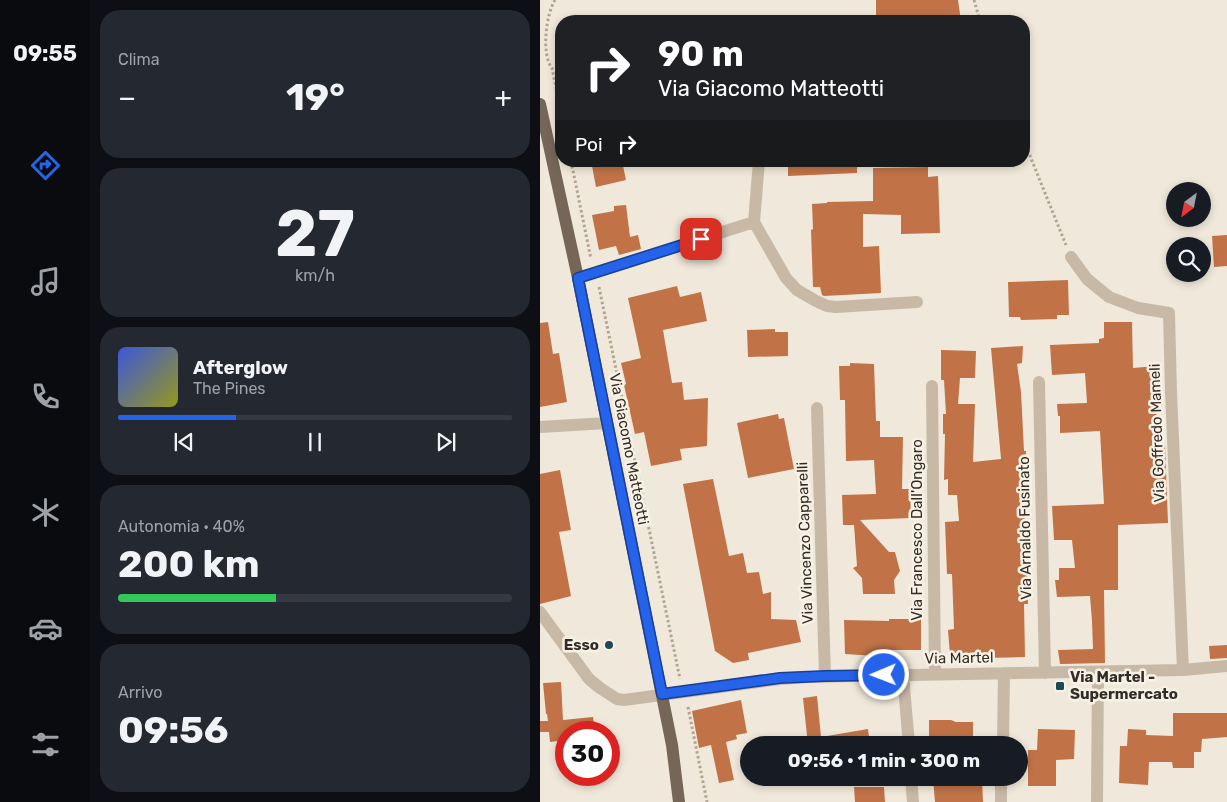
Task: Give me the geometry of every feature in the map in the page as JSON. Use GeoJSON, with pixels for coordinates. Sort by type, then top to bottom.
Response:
{"type":"FeatureCollection","features":[{"type":"Feature","properties":{"kind":"main road","name":"Via Giacomo Matteotti"},"geometry":{"type":"LineString","coordinates":[[540,104],[578,278],[662,694],[674,760],[679,802]]}},
{"type":"Feature","properties":{"kind":"street"},"geometry":{"type":"LineString","coordinates":[[759,167],[754,222],[786,278],[797,290],[827,306],[836,307],[917,302]]}},
{"type":"Feature","properties":{"kind":"street"},"geometry":{"type":"LineString","coordinates":[[578,278],[754,222]]}},
{"type":"Feature","properties":{"kind":"street","name":"Via Goffredo Mameli"},"geometry":{"type":"LineString","coordinates":[[1071,256],[1087,280],[1110,297],[1138,308],[1169,313],[1183,670]]}},
{"type":"Feature","properties":{"kind":"street","name":"Via Arnaldo Fusinato"},"geometry":{"type":"LineString","coordinates":[[1038,382],[1045,673]]}},
{"type":"Feature","properties":{"kind":"street","name":"Via Francesco Dall'Ongaro"},"geometry":{"type":"LineString","coordinates":[[932,386],[934,674]]}},
{"type":"Feature","properties":{"kind":"street","name":"Via Vincenzo Capparelli"},"geometry":{"type":"LineString","coordinates":[[816,408],[825,676]]}},
{"type":"Feature","properties":{"kind":"street"},"geometry":{"type":"LineString","coordinates":[[540,427],[607,423]]}},
{"type":"Feature","properties":{"kind":"street","name":"Via Martel"},"geometry":{"type":"LineString","coordinates":[[540,612],[588,679],[617,699],[624,700],[780,678],[1183,670],[1227,666]]}},
{"type":"Feature","properties":{"kind":"street"},"geometry":{"type":"LineString","coordinates":[[1097,802],[1098,672]]}},
{"type":"Feature","properties":{"kind":"street"},"geometry":{"type":"LineString","coordinates":[[1003,736],[1004,673]]}},
{"type":"Feature","properties":{"kind":"street"},"geometry":{"type":"LineString","coordinates":[[903,675],[908,736]]}},
{"type":"Feature","properties":{"kind":"street"},"geometry":{"type":"LineString","coordinates":[[912,786],[913,802]]}},
{"type":"Feature","properties":{"kind":"street"},"geometry":{"type":"LineString","coordinates":[[1000,786],[1000,802]]}},
{"type":"Feature","properties":{"kind":"path"},"geometry":{"type":"LineString","coordinates":[[555,0],[550,11],[546,29],[546,42],[555,82]]}},
{"type":"Feature","properties":{"kind":"path"},"geometry":{"type":"LineString","coordinates":[[974,0],[978,15]]}},
{"type":"Feature","properties":{"kind":"path"},"geometry":{"type":"LineString","coordinates":[[544,65],[550,65]]}},
{"type":"Feature","properties":{"kind":"path"},"geometry":{"type":"LineString","coordinates":[[1030,156],[1071,256]]}},
{"type":"Feature","properties":{"kind":"path"},"geometry":{"type":"LineString","coordinates":[[573,167],[592,261]]}},
{"type":"Feature","properties":{"kind":"path"},"geometry":{"type":"LineString","coordinates":[[598,283],[683,692]]}},
{"type":"Feature","properties":{"kind":"path"},"geometry":{"type":"LineString","coordinates":[[688,707],[707,802]]}},
{"type":"Feature","properties":{"kind":"building"},"geometry":{"type":"Polygon","coordinates":[[[876,0],[958,0],[960,15],[876,15],[876,0]]]}},
{"type":"Feature","properties":{"kind":"building"},"geometry":{"type":"Polygon","coordinates":[[[592,167],[623,167],[626,180],[596,187],[592,167]]]}},
{"type":"Feature","properties":{"kind":"building"},"geometry":{"type":"Polygon","coordinates":[[[788,167],[857,167],[857,173],[788,176],[788,167]]]}},
{"type":"Feature","properties":{"kind":"building"},"geometry":{"type":"Polygon","coordinates":[[[928,167],[928,177],[938,176],[940,233],[901,234],[901,215],[863,214],[863,247],[879,246],[881,293],[824,296],[820,287],[813,287],[812,204],[873,201],[873,168],[928,167]]]}},
{"type":"Feature","properties":{"kind":"building"},"geometry":{"type":"Polygon","coordinates":[[[626,205],[630,237],[638,235],[641,249],[619,255],[616,246],[599,250],[592,215],[614,211],[614,206],[626,205]]]}},
{"type":"Feature","properties":{"kind":"building"},"geometry":{"type":"Polygon","coordinates":[[[1227,235],[1227,266],[1214,267],[1212,236],[1227,235]]]}},
{"type":"Feature","properties":{"kind":"building"},"geometry":{"type":"Polygon","coordinates":[[[1068,280],[1069,315],[1057,315],[1057,319],[1021,320],[1020,317],[1009,317],[1008,282],[1068,280]]]}},
{"type":"Feature","properties":{"kind":"building"},"geometry":{"type":"Polygon","coordinates":[[[677,286],[680,297],[701,292],[707,321],[663,330],[672,383],[682,382],[684,400],[708,398],[707,446],[680,449],[682,460],[651,466],[644,432],[635,434],[624,385],[626,384],[621,363],[641,358],[628,298],[677,286]]]}},
{"type":"Feature","properties":{"kind":"building"},"geometry":{"type":"Polygon","coordinates":[[[548,322],[553,354],[559,353],[567,402],[540,407],[540,323],[548,322]]]}},
{"type":"Feature","properties":{"kind":"building"},"geometry":{"type":"Polygon","coordinates":[[[1104,322],[1132,322],[1133,368],[1156,366],[1157,421],[1160,420],[1159,445],[1165,445],[1168,523],[1118,525],[1118,590],[1104,590],[1105,663],[1060,664],[1058,650],[1093,649],[1092,621],[1090,596],[1057,597],[1055,580],[1059,580],[1059,568],[1075,568],[1072,540],[1054,540],[1052,506],[1104,504],[1100,431],[1060,433],[1060,416],[1058,416],[1057,404],[1087,403],[1085,373],[1052,375],[1050,345],[1099,343],[1099,339],[1104,338],[1104,322]]]}},
{"type":"Feature","properties":{"kind":"building"},"geometry":{"type":"Polygon","coordinates":[[[775,329],[775,332],[788,332],[788,356],[748,357],[747,330],[775,329]]]}},
{"type":"Feature","properties":{"kind":"building"},"geometry":{"type":"Polygon","coordinates":[[[1023,346],[1022,363],[1017,364],[1021,392],[1024,451],[1026,451],[1023,563],[1027,563],[1028,604],[1024,604],[1025,657],[986,658],[986,656],[965,658],[965,654],[950,655],[948,630],[954,629],[952,574],[947,574],[945,522],[959,521],[957,495],[948,495],[948,479],[944,480],[945,434],[943,434],[943,414],[946,414],[944,380],[941,380],[941,350],[976,351],[975,378],[960,378],[958,404],[975,404],[973,462],[1001,459],[991,348],[1023,346]]]}},
{"type":"Feature","properties":{"kind":"building"},"geometry":{"type":"Polygon","coordinates":[[[850,363],[874,364],[876,421],[880,421],[880,437],[903,437],[902,489],[910,489],[911,518],[860,520],[889,552],[895,552],[900,571],[894,580],[895,594],[863,594],[862,578],[853,568],[857,566],[854,525],[843,525],[842,495],[876,494],[874,460],[846,461],[845,400],[840,400],[839,366],[850,366],[850,363]]]}},
{"type":"Feature","properties":{"kind":"building"},"geometry":{"type":"Polygon","coordinates":[[[778,414],[779,419],[784,418],[794,469],[748,478],[737,423],[778,414]]]}},
{"type":"Feature","properties":{"kind":"building"},"geometry":{"type":"Polygon","coordinates":[[[560,470],[571,530],[559,532],[571,596],[540,604],[540,474],[560,470]]]}},
{"type":"Feature","properties":{"kind":"building"},"geometry":{"type":"Polygon","coordinates":[[[713,479],[729,556],[743,553],[747,573],[759,572],[763,594],[771,592],[771,619],[796,620],[801,642],[748,653],[749,660],[733,663],[715,651],[683,484],[713,479]]]}},
{"type":"Feature","properties":{"kind":"building"},"geometry":{"type":"Polygon","coordinates":[[[889,619],[921,619],[921,650],[876,650],[876,656],[845,654],[844,620],[889,621],[889,619]]]}},
{"type":"Feature","properties":{"kind":"building"},"geometry":{"type":"Polygon","coordinates":[[[1227,645],[1227,658],[1210,659],[1209,646],[1227,645]]]}},
{"type":"Feature","properties":{"kind":"building"},"geometry":{"type":"Polygon","coordinates":[[[561,682],[563,720],[593,717],[594,721],[555,721],[555,741],[550,742],[549,732],[540,732],[540,721],[548,721],[543,683],[561,682]]]}},
{"type":"Feature","properties":{"kind":"building"},"geometry":{"type":"Polygon","coordinates":[[[817,696],[821,736],[807,736],[803,698],[817,696]]]}},
{"type":"Feature","properties":{"kind":"building"},"geometry":{"type":"Polygon","coordinates":[[[741,700],[747,733],[736,735],[737,739],[726,742],[734,780],[719,783],[711,745],[699,748],[692,711],[741,700]]]}},
{"type":"Feature","properties":{"kind":"building"},"geometry":{"type":"Polygon","coordinates":[[[1173,713],[1227,713],[1227,737],[1202,739],[1201,752],[1194,752],[1194,768],[1173,768],[1172,762],[1149,762],[1148,785],[1119,783],[1120,746],[1127,746],[1128,729],[1146,730],[1146,735],[1173,736],[1173,713]]]}},
{"type":"Feature","properties":{"kind":"building"},"geometry":{"type":"Polygon","coordinates":[[[929,720],[973,722],[973,736],[929,736],[929,720]]]}},
{"type":"Feature","properties":{"kind":"building"},"geometry":{"type":"Polygon","coordinates":[[[868,729],[869,736],[827,736],[868,729]]]}},
{"type":"Feature","properties":{"kind":"building"},"geometry":{"type":"Polygon","coordinates":[[[1038,729],[1075,730],[1074,759],[1056,760],[1056,786],[1028,786],[1028,750],[1037,750],[1038,729]]]}},
{"type":"Feature","properties":{"kind":"building"},"geometry":{"type":"Polygon","coordinates":[[[934,786],[982,786],[983,802],[935,802],[934,786]]]}},
{"type":"Feature","properties":{"kind":"building"},"geometry":{"type":"Polygon","coordinates":[[[854,787],[884,787],[885,802],[855,802],[854,787]]]}},
{"type":"Feature","properties":{"kind":"place","name":"Esso"},"geometry":{"type":"Point","coordinates":[609,645]}},
{"type":"Feature","properties":{"kind":"place","name":"Via Martel - Supermercato"},"geometry":{"type":"Point","coordinates":[1060,686]}},
{"type":"Feature","properties":{"kind":"route"},"geometry":{"type":"LineString","coordinates":[[701,239],[578,278],[662,694],[780,678],[884,675]]}}]}
